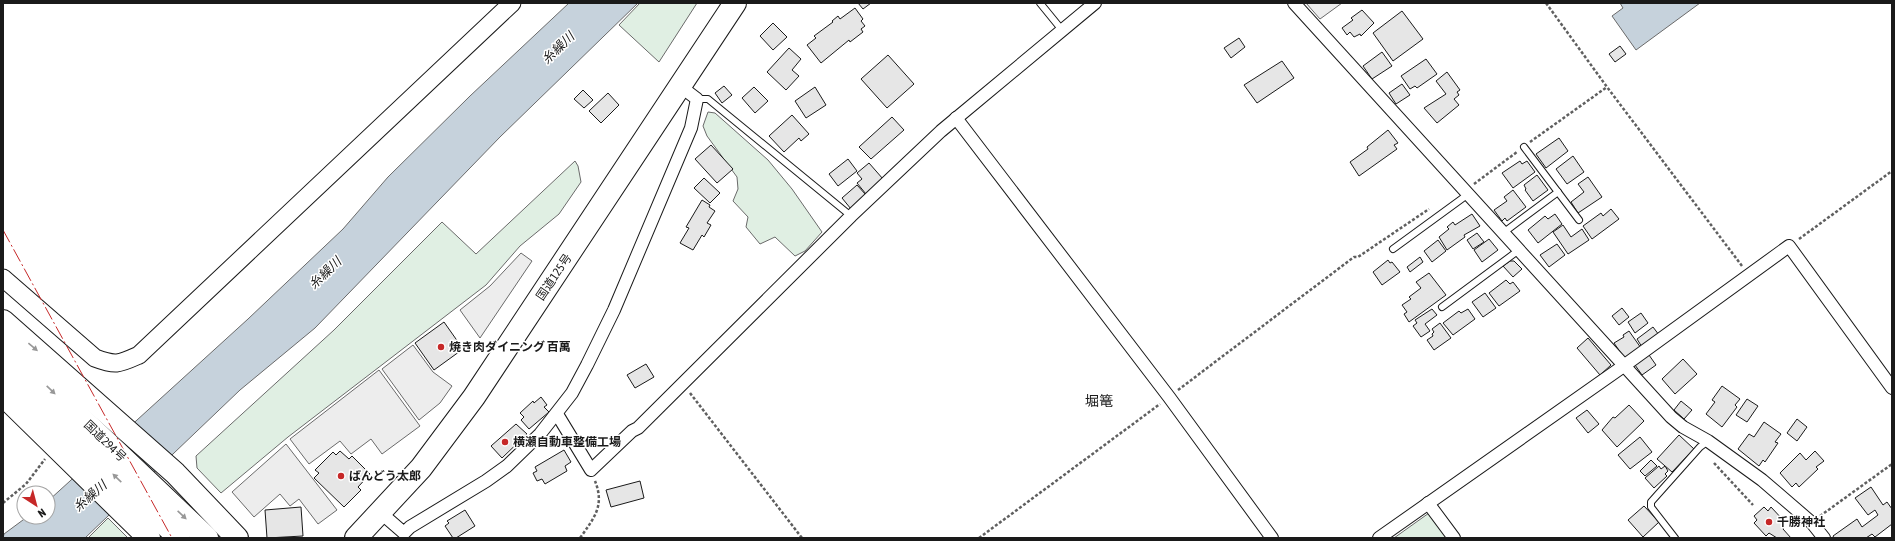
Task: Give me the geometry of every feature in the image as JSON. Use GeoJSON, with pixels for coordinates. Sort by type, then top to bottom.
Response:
{"type":"FeatureCollection","features":[{"type":"Feature","properties":{"kind":"highway","name":"国道125号"},"geometry":{"type":"LineString","coordinates":[[356,538],[381,513],[421,468],[474,397],[735,3]]}},
{"type":"Feature","properties":{"kind":"highway"},"geometry":{"type":"LineString","coordinates":[[3,321],[174,473],[237,538]]}},
{"type":"Feature","properties":{"kind":"highway","name":"国道294号"},"geometry":{"type":"LineString","coordinates":[[3,344],[89,439],[144,505],[179,538]]}},
{"type":"Feature","properties":{"kind":"highway","name":"国道294号"},"geometry":{"type":"LineString","coordinates":[[3,370],[89,439]]}},
{"type":"Feature","properties":{"kind":"highway"},"geometry":{"type":"LineString","coordinates":[[3,395],[61,453],[144,505],[149,538]]}},
{"type":"Feature","properties":{"kind":"highway","name":"国道294号"},"geometry":{"type":"LineString","coordinates":[[144,505],[207,538]]}},
{"type":"Feature","properties":{"kind":"street"},"geometry":{"type":"LineString","coordinates":[[3,278],[95,358],[108,363],[120,364],[139,355],[512,3]]}},
{"type":"Feature","properties":{"kind":"street"},"geometry":{"type":"LineString","coordinates":[[557,414],[591,470],[632,431],[638,428],[851,216],[956,118],[1095,3]]}},
{"type":"Feature","properties":{"kind":"street"},"geometry":{"type":"LineString","coordinates":[[1294,3],[1671,417],[1704,444],[1762,480],[1812,523],[1824,538]]}},
{"type":"Feature","properties":{"kind":"street"},"geometry":{"type":"LineString","coordinates":[[381,513],[404,533],[410,527],[486,481],[507,466],[526,449],[557,414],[572,393],[588,365],[614,310],[691,128],[697,99],[680,86]]}},
{"type":"Feature","properties":{"kind":"street"},"geometry":{"type":"LineString","coordinates":[[956,118],[1169,397],[1272,538]]}},
{"type":"Feature","properties":{"kind":"street"},"geometry":{"type":"LineString","coordinates":[[1379,538],[1625,365],[1789,246],[1892,388]]}},
{"type":"Feature","properties":{"kind":"street"},"geometry":{"type":"LineString","coordinates":[[1428,503],[1454,538]]}},
{"type":"Feature","properties":{"kind":"lane"},"geometry":{"type":"LineString","coordinates":[[1040,3],[1062,30]]}},
{"type":"Feature","properties":{"kind":"lane"},"geometry":{"type":"LineString","coordinates":[[697,99],[708,99],[851,216]]}},
{"type":"Feature","properties":{"kind":"lane"},"geometry":{"type":"LineString","coordinates":[[1524,147],[1579,220]]}},
{"type":"Feature","properties":{"kind":"lane"},"geometry":{"type":"LineString","coordinates":[[1503,233],[1558,192]]}},
{"type":"Feature","properties":{"kind":"lane"},"geometry":{"type":"LineString","coordinates":[[1393,249],[1466,193]]}},
{"type":"Feature","properties":{"kind":"lane"},"geometry":{"type":"LineString","coordinates":[[1442,307],[1519,250]]}},
{"type":"Feature","properties":{"kind":"lane"},"geometry":{"type":"LineString","coordinates":[[1675,538],[1651,507],[1651,502],[1704,444]]}},
{"type":"Feature","properties":{"kind":"path"},"geometry":{"type":"LineString","coordinates":[[1546,3],[1607,87],[1749,274]]}},
{"type":"Feature","properties":{"kind":"path"},"geometry":{"type":"LineString","coordinates":[[1466,193],[1524,147],[1607,87]]}},
{"type":"Feature","properties":{"kind":"path"},"geometry":{"type":"LineString","coordinates":[[1789,246],[1892,171]]}},
{"type":"Feature","properties":{"kind":"path"},"geometry":{"type":"LineString","coordinates":[[979,538],[1354,257],[1358,257],[1435,205]]}},
{"type":"Feature","properties":{"kind":"path"},"geometry":{"type":"LineString","coordinates":[[683,384],[802,538]]}},
{"type":"Feature","properties":{"kind":"path"},"geometry":{"type":"LineString","coordinates":[[1704,444],[1753,505]]}},
{"type":"Feature","properties":{"kind":"path"},"geometry":{"type":"LineString","coordinates":[[3,503],[61,453]]}},
{"type":"Feature","properties":{"kind":"path"},"geometry":{"type":"LineString","coordinates":[[1812,523],[1892,464]]}},
{"type":"Feature","properties":{"kind":"path"},"geometry":{"type":"LineString","coordinates":[[580,538],[595,516],[599,507],[597,486],[591,470]]}},
{"type":"Feature","properties":{"kind":"green space"},"geometry":{"type":"Polygon","coordinates":[[[640,3],[697,3],[659,62],[619,25],[640,3]]]}},
{"type":"Feature","properties":{"kind":"green space"},"geometry":{"type":"Polygon","coordinates":[[[708,112],[715,113],[768,160],[792,189],[822,232],[805,251],[795,256],[775,237],[760,244],[746,227],[748,217],[733,201],[738,189],[737,177],[707,136],[703,126],[708,112]]]}},
{"type":"Feature","properties":{"kind":"green space"},"geometry":{"type":"Polygon","coordinates":[[[575,161],[578,166],[581,182],[559,214],[520,246],[486,285],[288,437],[221,493],[197,468],[196,456],[334,330],[442,222],[476,254],[575,161]]]}},
{"type":"Feature","properties":{"kind":"green space"},"geometry":{"type":"Polygon","coordinates":[[[1429,513],[1448,538],[1394,538],[1429,513]]]}},
{"type":"Feature","properties":{"kind":"green space"},"geometry":{"type":"Polygon","coordinates":[[[108,518],[128,538],[88,538],[108,518]]]}},
{"type":"Feature","properties":{"kind":"shaded area"},"geometry":{"type":"Polygon","coordinates":[[[1306,3],[1342,3],[1320,19],[1306,3]]]}},
{"type":"Feature","properties":{"kind":"shaded area"},"geometry":{"type":"Polygon","coordinates":[[[521,253],[532,261],[480,338],[460,310],[490,286],[521,253]]]}},
{"type":"Feature","properties":{"kind":"shaded area"},"geometry":{"type":"Polygon","coordinates":[[[413,345],[433,372],[452,386],[440,403],[419,420],[382,369],[413,345]]]}},
{"type":"Feature","properties":{"kind":"shaded area"},"geometry":{"type":"Polygon","coordinates":[[[379,370],[420,426],[382,454],[371,439],[351,454],[340,441],[309,464],[290,439],[379,370]]]}},
{"type":"Feature","properties":{"kind":"shaded area"},"geometry":{"type":"Polygon","coordinates":[[[286,444],[337,510],[318,524],[299,499],[290,506],[280,494],[254,517],[232,492],[286,444]]]}},
{"type":"Feature","properties":{"kind":"water","name":"糸繰川"},"geometry":{"type":"Polygon","coordinates":[[[569,3],[638,3],[500,137],[315,328],[240,390],[85,538],[3,538],[4,534],[16,525],[56,525],[56,494],[248,319],[343,229],[388,177],[470,96],[569,3]]]}},
{"type":"Feature","properties":{"kind":"water"},"geometry":{"type":"Polygon","coordinates":[[[1620,3],[1700,3],[1636,50],[1612,16],[1623,8],[1620,3]]]}},
{"type":"Feature","properties":{"kind":"building"},"geometry":{"type":"Polygon","coordinates":[[[858,3],[871,3],[863,9],[858,3]]]}},
{"type":"Feature","properties":{"kind":"building"},"geometry":{"type":"Polygon","coordinates":[[[855,8],[863,19],[861,21],[865,26],[861,29],[863,32],[850,42],[849,40],[821,63],[807,45],[816,38],[814,36],[833,22],[832,21],[838,16],[840,19],[855,8]]]}},
{"type":"Feature","properties":{"kind":"building"},"geometry":{"type":"Polygon","coordinates":[[[1362,10],[1374,23],[1361,36],[1360,34],[1354,37],[1350,32],[1347,35],[1342,28],[1353,20],[1351,18],[1362,10]]]}},
{"type":"Feature","properties":{"kind":"building"},"geometry":{"type":"Polygon","coordinates":[[[1402,11],[1423,39],[1393,61],[1373,33],[1402,11]]]}},
{"type":"Feature","properties":{"kind":"building"},"geometry":{"type":"Polygon","coordinates":[[[773,23],[787,37],[773,50],[760,36],[773,23]]]}},
{"type":"Feature","properties":{"kind":"building"},"geometry":{"type":"Polygon","coordinates":[[[1239,38],[1245,47],[1231,58],[1224,48],[1239,38]]]}},
{"type":"Feature","properties":{"kind":"building"},"geometry":{"type":"Polygon","coordinates":[[[1620,46],[1626,54],[1615,62],[1609,54],[1620,46]]]}},
{"type":"Feature","properties":{"kind":"building"},"geometry":{"type":"Polygon","coordinates":[[[789,48],[801,59],[792,70],[799,76],[786,90],[767,72],[789,48]]]}},
{"type":"Feature","properties":{"kind":"building"},"geometry":{"type":"Polygon","coordinates":[[[1382,52],[1392,66],[1372,79],[1363,66],[1382,52]]]}},
{"type":"Feature","properties":{"kind":"building"},"geometry":{"type":"Polygon","coordinates":[[[888,55],[914,84],[887,108],[861,79],[888,55]]]}},
{"type":"Feature","properties":{"kind":"building"},"geometry":{"type":"Polygon","coordinates":[[[1426,59],[1437,74],[1417,88],[1415,86],[1410,89],[1401,76],[1426,59]]]}},
{"type":"Feature","properties":{"kind":"building"},"geometry":{"type":"Polygon","coordinates":[[[1282,61],[1294,78],[1257,103],[1244,85],[1282,61]]]}},
{"type":"Feature","properties":{"kind":"building"},"geometry":{"type":"Polygon","coordinates":[[[1447,72],[1460,90],[1457,92],[1459,95],[1454,99],[1459,105],[1437,123],[1424,108],[1446,94],[1436,81],[1447,72]]]}},
{"type":"Feature","properties":{"kind":"building"},"geometry":{"type":"Polygon","coordinates":[[[1402,84],[1410,95],[1396,104],[1389,93],[1402,84]]]}},
{"type":"Feature","properties":{"kind":"building"},"geometry":{"type":"Polygon","coordinates":[[[724,86],[732,95],[722,103],[715,93],[724,86]]]}},
{"type":"Feature","properties":{"kind":"building"},"geometry":{"type":"Polygon","coordinates":[[[754,87],[768,101],[755,113],[742,98],[754,87]]]}},
{"type":"Feature","properties":{"kind":"building"},"geometry":{"type":"Polygon","coordinates":[[[815,87],[826,105],[806,118],[795,101],[815,87]]]}},
{"type":"Feature","properties":{"kind":"building"},"geometry":{"type":"Polygon","coordinates":[[[583,90],[593,100],[584,108],[574,99],[583,90]]]}},
{"type":"Feature","properties":{"kind":"building"},"geometry":{"type":"Polygon","coordinates":[[[608,93],[619,105],[601,123],[589,111],[608,93]]]}},
{"type":"Feature","properties":{"kind":"building"},"geometry":{"type":"Polygon","coordinates":[[[792,115],[809,134],[801,141],[799,138],[784,152],[769,136],[792,115]]]}},
{"type":"Feature","properties":{"kind":"building"},"geometry":{"type":"Polygon","coordinates":[[[892,117],[904,130],[871,159],[859,147],[892,117]]]}},
{"type":"Feature","properties":{"kind":"building"},"geometry":{"type":"Polygon","coordinates":[[[1388,130],[1398,143],[1394,145],[1397,149],[1359,176],[1350,162],[1368,149],[1367,147],[1388,130]]]}},
{"type":"Feature","properties":{"kind":"building"},"geometry":{"type":"Polygon","coordinates":[[[1559,138],[1568,151],[1546,168],[1536,154],[1559,138]]]}},
{"type":"Feature","properties":{"kind":"building"},"geometry":{"type":"Polygon","coordinates":[[[711,145],[733,169],[717,183],[695,159],[711,145]]]}},
{"type":"Feature","properties":{"kind":"building"},"geometry":{"type":"Polygon","coordinates":[[[1573,156],[1584,172],[1567,184],[1556,169],[1573,156]]]}},
{"type":"Feature","properties":{"kind":"building"},"geometry":{"type":"Polygon","coordinates":[[[848,159],[857,171],[838,186],[829,174],[848,159]]]}},
{"type":"Feature","properties":{"kind":"building"},"geometry":{"type":"Polygon","coordinates":[[[1520,161],[1522,164],[1527,161],[1535,172],[1513,188],[1502,173],[1520,161]]]}},
{"type":"Feature","properties":{"kind":"building"},"geometry":{"type":"Polygon","coordinates":[[[869,163],[883,179],[866,194],[857,183],[862,179],[857,173],[869,163]]]}},
{"type":"Feature","properties":{"kind":"building"},"geometry":{"type":"Polygon","coordinates":[[[1537,175],[1548,190],[1533,201],[1525,190],[1524,185],[1537,175]]]}},
{"type":"Feature","properties":{"kind":"building"},"geometry":{"type":"Polygon","coordinates":[[[1588,177],[1602,197],[1578,213],[1571,202],[1584,192],[1578,184],[1588,177]]]}},
{"type":"Feature","properties":{"kind":"building"},"geometry":{"type":"Polygon","coordinates":[[[704,178],[720,193],[710,203],[694,188],[704,178]]]}},
{"type":"Feature","properties":{"kind":"building"},"geometry":{"type":"Polygon","coordinates":[[[857,185],[866,195],[851,209],[842,198],[857,185]]]}},
{"type":"Feature","properties":{"kind":"building"},"geometry":{"type":"Polygon","coordinates":[[[1513,190],[1526,207],[1507,221],[1505,218],[1502,221],[1494,210],[1507,201],[1504,197],[1513,190]]]}},
{"type":"Feature","properties":{"kind":"building"},"geometry":{"type":"Polygon","coordinates":[[[702,200],[710,205],[709,207],[715,211],[707,223],[711,225],[704,237],[702,235],[693,250],[680,243],[689,228],[686,227],[702,200]]]}},
{"type":"Feature","properties":{"kind":"building"},"geometry":{"type":"Polygon","coordinates":[[[1611,209],[1619,219],[1592,239],[1583,226],[1601,213],[1603,216],[1611,209]]]}},
{"type":"Feature","properties":{"kind":"building"},"geometry":{"type":"Polygon","coordinates":[[[1472,214],[1480,226],[1464,235],[1465,237],[1447,250],[1439,237],[1449,229],[1447,227],[1453,222],[1455,225],[1472,214]]]}},
{"type":"Feature","properties":{"kind":"building"},"geometry":{"type":"Polygon","coordinates":[[[1555,214],[1562,224],[1538,243],[1528,230],[1545,216],[1548,219],[1555,214]]]}},
{"type":"Feature","properties":{"kind":"building"},"geometry":{"type":"Polygon","coordinates":[[[1563,225],[1571,237],[1582,229],[1589,240],[1568,254],[1553,232],[1563,225]]]}},
{"type":"Feature","properties":{"kind":"building"},"geometry":{"type":"Polygon","coordinates":[[[1477,233],[1484,242],[1473,249],[1467,240],[1477,233]]]}},
{"type":"Feature","properties":{"kind":"building"},"geometry":{"type":"Polygon","coordinates":[[[1489,239],[1498,250],[1482,262],[1474,250],[1489,239]]]}},
{"type":"Feature","properties":{"kind":"building"},"geometry":{"type":"Polygon","coordinates":[[[1438,240],[1446,251],[1432,262],[1424,251],[1438,240]]]}},
{"type":"Feature","properties":{"kind":"building"},"geometry":{"type":"Polygon","coordinates":[[[1557,244],[1565,255],[1549,267],[1540,255],[1557,244]]]}},
{"type":"Feature","properties":{"kind":"building"},"geometry":{"type":"Polygon","coordinates":[[[1420,257],[1423,262],[1410,272],[1407,267],[1420,257]]]}},
{"type":"Feature","properties":{"kind":"building"},"geometry":{"type":"Polygon","coordinates":[[[1388,260],[1390,263],[1392,262],[1400,272],[1382,285],[1373,272],[1388,260]]]}},
{"type":"Feature","properties":{"kind":"building"},"geometry":{"type":"Polygon","coordinates":[[[1510,261],[1514,261],[1522,269],[1513,277],[1503,266],[1510,261]]]}},
{"type":"Feature","properties":{"kind":"building"},"geometry":{"type":"Polygon","coordinates":[[[1429,273],[1446,295],[1409,322],[1404,314],[1407,312],[1402,305],[1411,299],[1409,297],[1421,288],[1416,282],[1429,273]]]}},
{"type":"Feature","properties":{"kind":"building"},"geometry":{"type":"Polygon","coordinates":[[[1506,280],[1510,284],[1513,282],[1520,291],[1499,306],[1489,293],[1506,280]]]}},
{"type":"Feature","properties":{"kind":"building"},"geometry":{"type":"Polygon","coordinates":[[[1485,293],[1496,308],[1483,317],[1472,302],[1485,293]]]}},
{"type":"Feature","properties":{"kind":"building"},"geometry":{"type":"Polygon","coordinates":[[[1622,308],[1629,317],[1619,325],[1612,316],[1622,308]]]}},
{"type":"Feature","properties":{"kind":"building"},"geometry":{"type":"Polygon","coordinates":[[[1432,309],[1437,315],[1425,324],[1430,331],[1421,337],[1413,326],[1417,323],[1415,320],[1432,309]]]}},
{"type":"Feature","properties":{"kind":"building"},"geometry":{"type":"Polygon","coordinates":[[[1468,309],[1475,319],[1453,335],[1443,323],[1459,311],[1461,313],[1468,309]]]}},
{"type":"Feature","properties":{"kind":"building"},"geometry":{"type":"Polygon","coordinates":[[[1641,313],[1648,323],[1635,333],[1628,322],[1641,313]]]}},
{"type":"Feature","properties":{"kind":"building"},"geometry":{"type":"Polygon","coordinates":[[[444,322],[463,349],[434,370],[415,343],[444,322]]]}},
{"type":"Feature","properties":{"kind":"building"},"geometry":{"type":"Polygon","coordinates":[[[1440,323],[1451,338],[1434,350],[1427,340],[1433,336],[1432,334],[1434,332],[1432,329],[1440,323]]]}},
{"type":"Feature","properties":{"kind":"building"},"geometry":{"type":"Polygon","coordinates":[[[1653,327],[1659,335],[1642,347],[1637,339],[1653,327]]]}},
{"type":"Feature","properties":{"kind":"building"},"geometry":{"type":"Polygon","coordinates":[[[1629,331],[1641,348],[1625,359],[1614,343],[1624,337],[1623,335],[1629,331]]]}},
{"type":"Feature","properties":{"kind":"building"},"geometry":{"type":"Polygon","coordinates":[[[1588,338],[1611,365],[1600,375],[1577,348],[1588,338]]]}},
{"type":"Feature","properties":{"kind":"building"},"geometry":{"type":"Polygon","coordinates":[[[1649,355],[1656,365],[1642,375],[1635,365],[1649,355]]]}},
{"type":"Feature","properties":{"kind":"building"},"geometry":{"type":"Polygon","coordinates":[[[1683,359],[1697,374],[1675,394],[1662,379],[1683,359]]]}},
{"type":"Feature","properties":{"kind":"building"},"geometry":{"type":"Polygon","coordinates":[[[646,364],[654,377],[635,388],[627,375],[646,364]]]}},
{"type":"Feature","properties":{"kind":"building"},"geometry":{"type":"Polygon","coordinates":[[[1722,386],[1740,399],[1735,405],[1737,407],[1722,427],[1706,414],[1715,402],[1712,400],[1722,386]]]}},
{"type":"Feature","properties":{"kind":"building"},"geometry":{"type":"Polygon","coordinates":[[[541,397],[547,405],[544,407],[549,412],[529,429],[521,420],[524,417],[520,413],[533,401],[534,403],[541,397]]]}},
{"type":"Feature","properties":{"kind":"building"},"geometry":{"type":"Polygon","coordinates":[[[1747,399],[1758,406],[1747,422],[1736,415],[1747,399]]]}},
{"type":"Feature","properties":{"kind":"building"},"geometry":{"type":"Polygon","coordinates":[[[1681,401],[1692,410],[1684,419],[1674,410],[1681,401]]]}},
{"type":"Feature","properties":{"kind":"building"},"geometry":{"type":"Polygon","coordinates":[[[1629,405],[1644,421],[1617,447],[1602,430],[1613,417],[1615,418],[1629,405]]]}},
{"type":"Feature","properties":{"kind":"building"},"geometry":{"type":"Polygon","coordinates":[[[1587,410],[1599,424],[1588,433],[1576,418],[1587,410]]]}},
{"type":"Feature","properties":{"kind":"building"},"geometry":{"type":"Polygon","coordinates":[[[1797,419],[1807,427],[1797,441],[1787,433],[1797,419]]]}},
{"type":"Feature","properties":{"kind":"building"},"geometry":{"type":"Polygon","coordinates":[[[1764,422],[1781,434],[1775,442],[1778,443],[1765,462],[1763,460],[1759,466],[1738,449],[1749,434],[1754,437],[1764,422]]]}},
{"type":"Feature","properties":{"kind":"building"},"geometry":{"type":"Polygon","coordinates":[[[516,424],[527,434],[502,458],[491,446],[516,424]]]}},
{"type":"Feature","properties":{"kind":"building"},"geometry":{"type":"Polygon","coordinates":[[[1679,435],[1694,449],[1672,472],[1657,459],[1679,435]]]}},
{"type":"Feature","properties":{"kind":"building"},"geometry":{"type":"Polygon","coordinates":[[[1640,437],[1652,452],[1630,469],[1618,455],[1640,437]]]}},
{"type":"Feature","properties":{"kind":"building"},"geometry":{"type":"Polygon","coordinates":[[[564,450],[571,462],[565,466],[567,471],[545,484],[542,479],[537,481],[533,473],[537,471],[535,467],[564,450]]]}},
{"type":"Feature","properties":{"kind":"building"},"geometry":{"type":"Polygon","coordinates":[[[340,451],[349,459],[352,456],[370,474],[358,487],[361,490],[344,507],[314,478],[319,473],[315,470],[333,452],[336,455],[340,451]]]}},
{"type":"Feature","properties":{"kind":"building"},"geometry":{"type":"Polygon","coordinates":[[[1815,451],[1824,461],[1816,467],[1818,469],[1799,487],[1796,483],[1792,487],[1780,473],[1800,453],[1806,460],[1815,451]]]}},
{"type":"Feature","properties":{"kind":"building"},"geometry":{"type":"Polygon","coordinates":[[[1651,460],[1657,466],[1645,476],[1640,471],[1651,460]]]}},
{"type":"Feature","properties":{"kind":"building"},"geometry":{"type":"Polygon","coordinates":[[[1659,466],[1661,469],[1665,466],[1668,471],[1665,474],[1667,476],[1654,488],[1645,478],[1659,466]]]}},
{"type":"Feature","properties":{"kind":"building"},"geometry":{"type":"Polygon","coordinates":[[[640,481],[644,498],[611,507],[606,490],[640,481]]]}},
{"type":"Feature","properties":{"kind":"building"},"geometry":{"type":"Polygon","coordinates":[[[1871,487],[1883,505],[1887,502],[1892,509],[1892,524],[1875,537],[1872,534],[1866,538],[1834,538],[1833,536],[1857,519],[1862,527],[1878,515],[1875,510],[1868,515],[1855,498],[1871,487]]]}},
{"type":"Feature","properties":{"kind":"building"},"geometry":{"type":"Polygon","coordinates":[[[1644,506],[1659,522],[1643,537],[1628,520],[1644,506]]]}},
{"type":"Feature","properties":{"kind":"building"},"geometry":{"type":"Polygon","coordinates":[[[301,507],[303,536],[267,538],[265,510],[301,507]]]}},
{"type":"Feature","properties":{"kind":"building","name":"千勝神社"},"geometry":{"type":"Polygon","coordinates":[[[1764,507],[1768,511],[1771,507],[1784,521],[1781,524],[1784,527],[1783,529],[1791,538],[1777,538],[1769,533],[1766,536],[1754,523],[1757,520],[1754,516],[1764,507]]]}},
{"type":"Feature","properties":{"kind":"building"},"geometry":{"type":"Polygon","coordinates":[[[465,510],[475,526],[456,538],[453,538],[445,526],[449,523],[447,521],[465,510]]]}},
{"type":"Feature","properties":{"kind":"power"},"geometry":{"type":"LineString","coordinates":[[3,230],[172,538]]}},
{"type":"Feature","properties":{"kind":"place","name":"焼き肉ダイニング 百萬"},"geometry":{"type":"Point","coordinates":[441,347]}},
{"type":"Feature","properties":{"kind":"place","name":"横瀬自動車整備工場"},"geometry":{"type":"Point","coordinates":[505,442]}},
{"type":"Feature","properties":{"kind":"place","name":"ばんどう太郎"},"geometry":{"type":"Point","coordinates":[341,476]}},
{"type":"Feature","properties":{"kind":"place","name":"千勝神社"},"geometry":{"type":"Point","coordinates":[1769,522]}},
{"type":"Feature","properties":{"kind":"district","name":"堀篭"},"geometry":{"type":"Point","coordinates":[1099,401]}}]}
